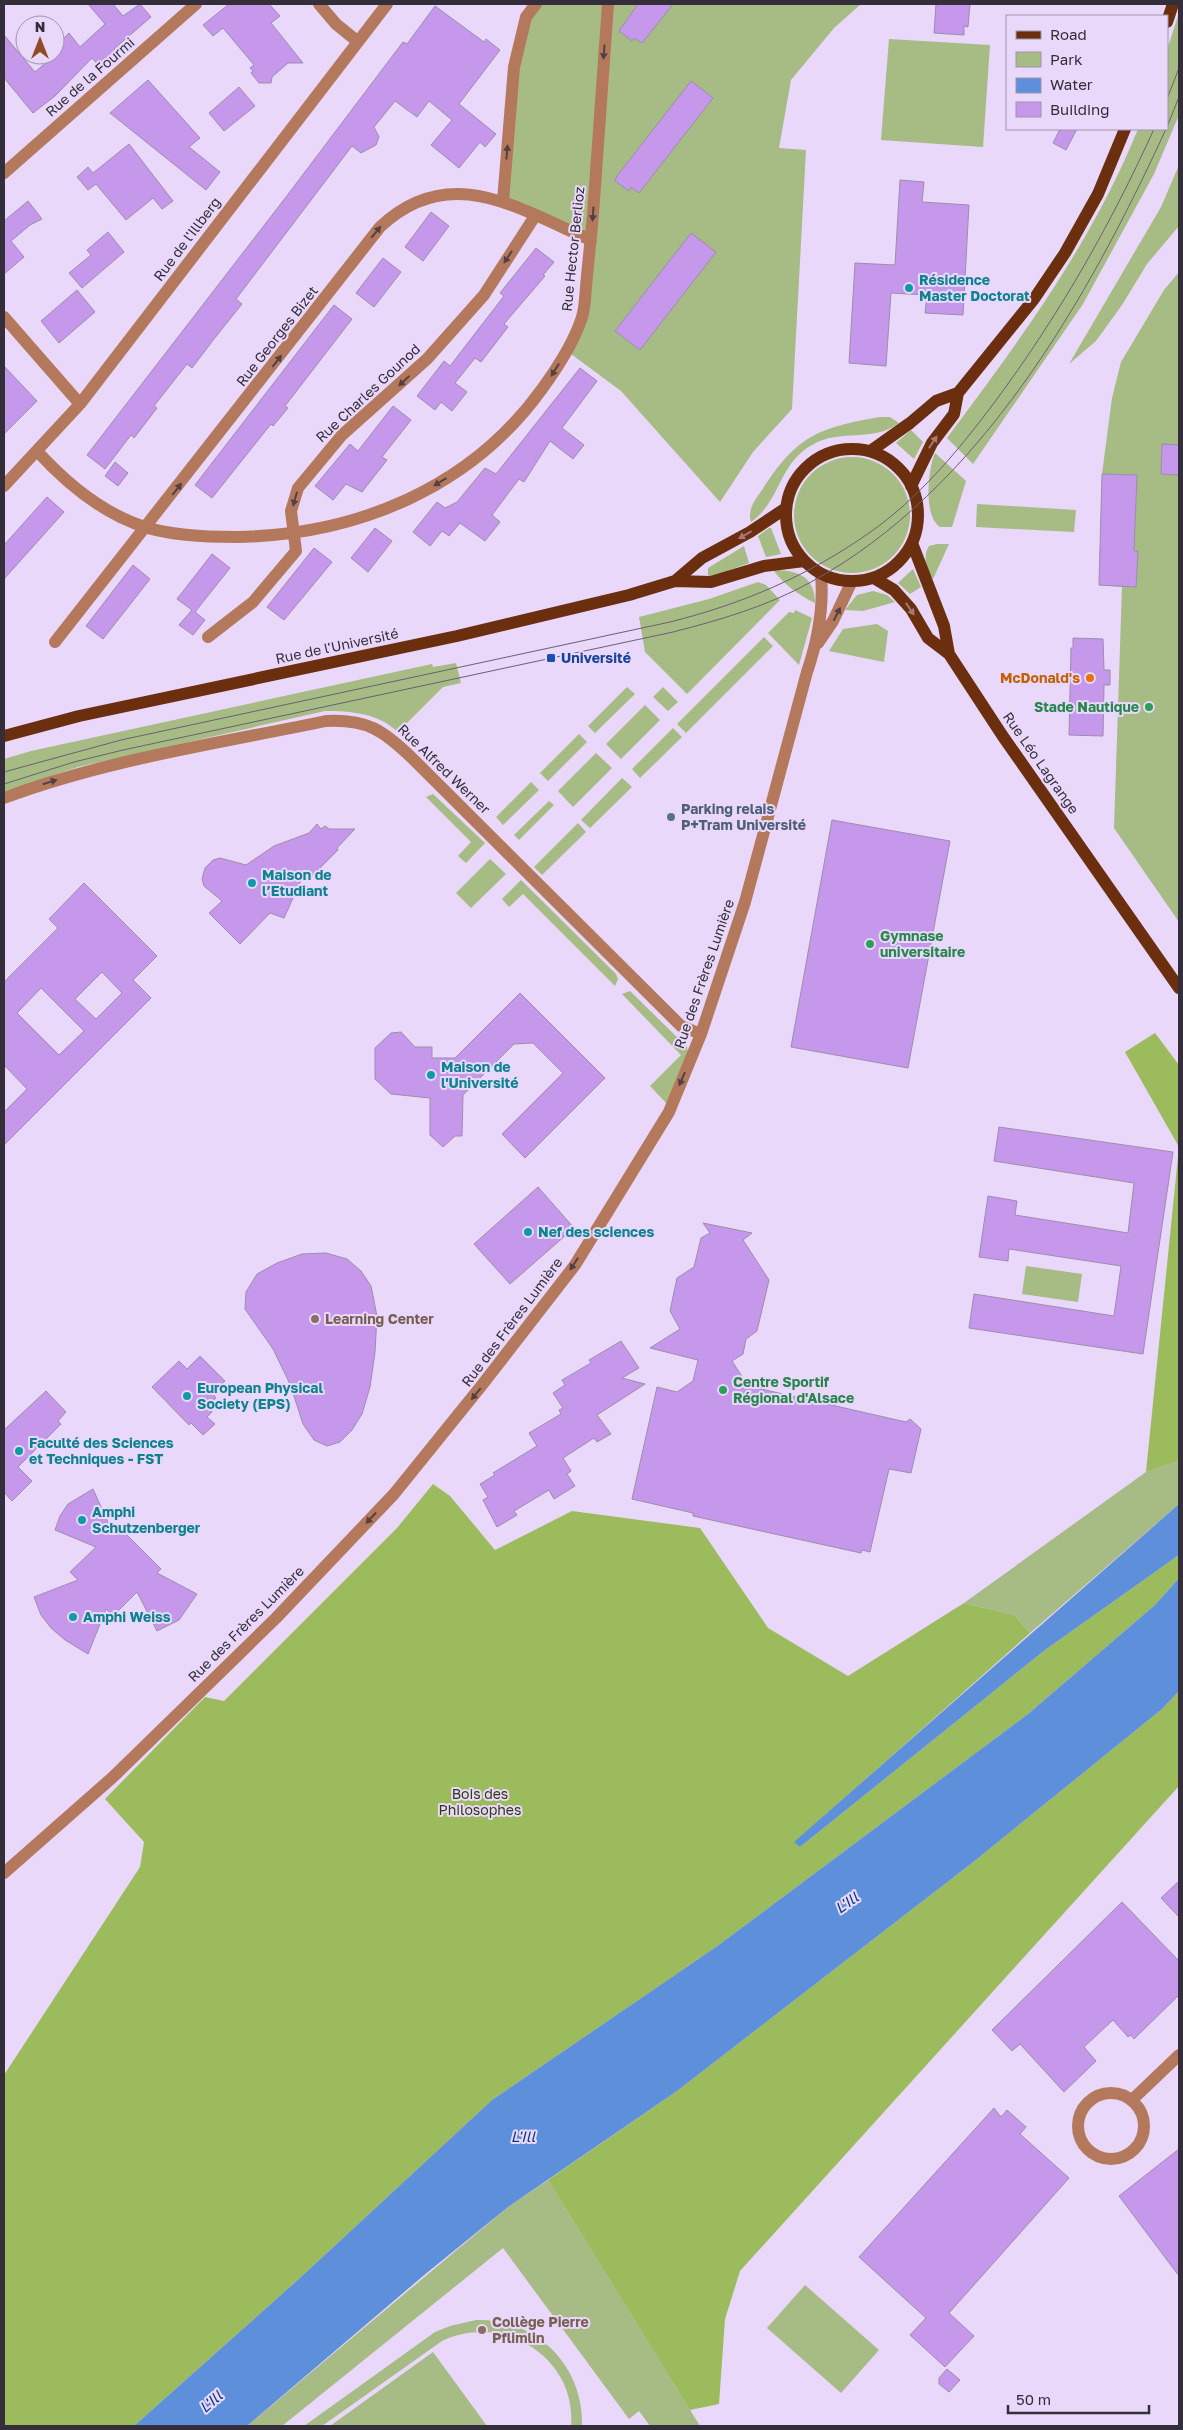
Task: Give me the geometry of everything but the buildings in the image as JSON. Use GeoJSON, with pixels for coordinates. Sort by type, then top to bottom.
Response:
{"type":"FeatureCollection","features":[{"type":"Feature","properties":{"kind":"main road"},"geometry":{"type":"LineString","coordinates":[[1168,19],[1173,4]]}},
{"type":"Feature","properties":{"kind":"main road"},"geometry":{"type":"LineString","coordinates":[[912,486],[932,443],[954,414],[958,393],[1034,299],[1065,254],[1098,194],[1125,130]]}},
{"type":"Feature","properties":{"kind":"main road"},"geometry":{"type":"LineString","coordinates":[[872,450],[910,424],[936,401],[958,393]]}},
{"type":"Feature","properties":{"kind":"main road"},"geometry":{"type":"LineString","coordinates":[[838,450],[872,450],[898,467],[912,486],[918,520],[912,543],[896,564],[874,578],[842,581],[821,574],[804,561],[789,537],[786,508],[791,488],[802,471],[819,458],[838,450]]}},
{"type":"Feature","properties":{"kind":"main road","name":"Rue de l'Université"},"geometry":{"type":"LineString","coordinates":[[675,581],[702,558],[750,532],[786,508]]}},
{"type":"Feature","properties":{"kind":"main road"},"geometry":{"type":"LineString","coordinates":[[912,543],[944,626],[949,654]]}},
{"type":"Feature","properties":{"kind":"main road","name":"Rue de l'Université"},"geometry":{"type":"LineString","coordinates":[[4,736],[79,716],[466,634],[628,595],[675,581],[711,582],[764,566],[804,561]]}},
{"type":"Feature","properties":{"kind":"main road"},"geometry":{"type":"LineString","coordinates":[[874,578],[894,590],[911,609],[928,638],[949,654]]}},
{"type":"Feature","properties":{"kind":"main road","name":"Rue Léo Lagrange"},"geometry":{"type":"LineString","coordinates":[[949,654],[1179,988]]}},
{"type":"Feature","properties":{"kind":"street","name":"Rue de la Fourmi"},"geometry":{"type":"LineString","coordinates":[[4,173],[196,4]]}},
{"type":"Feature","properties":{"kind":"street"},"geometry":{"type":"LineString","coordinates":[[319,4],[336,24],[356,41]]}},
{"type":"Feature","properties":{"kind":"street","name":"Rue de l'Illberg"},"geometry":{"type":"LineString","coordinates":[[4,486],[80,404],[356,41],[387,4]]}},
{"type":"Feature","properties":{"kind":"street"},"geometry":{"type":"LineString","coordinates":[[503,201],[514,67],[526,17],[536,4]]}},
{"type":"Feature","properties":{"kind":"street","name":"Rue Hector Berlioz"},"geometry":{"type":"LineString","coordinates":[[36,451],[83,494],[114,514],[147,528],[171,534],[222,537],[269,536],[330,528],[383,511],[437,485],[461,469],[524,413],[567,351],[583,315],[591,240],[608,4]]}},
{"type":"Feature","properties":{"kind":"street","name":"Rue Georges Bizet"},"geometry":{"type":"LineString","coordinates":[[55,642],[147,528],[380,227],[392,216],[407,206],[428,198],[456,194],[478,194],[503,201],[591,240]]}},
{"type":"Feature","properties":{"kind":"street","name":"Rue Charles Gounod"},"geometry":{"type":"LineString","coordinates":[[208,637],[253,602],[296,552],[291,511],[298,488],[342,435],[427,359],[484,295],[535,216]]}},
{"type":"Feature","properties":{"kind":"street"},"geometry":{"type":"LineString","coordinates":[[4,317],[80,404]]}},
{"type":"Feature","properties":{"kind":"street","name":"Rue des Frères Lumière"},"geometry":{"type":"LineString","coordinates":[[4,1873],[113,1777],[276,1618],[414,1471],[575,1264],[668,1112],[701,1034],[745,902],[806,672],[816,645],[823,597],[821,574]]}},
{"type":"Feature","properties":{"kind":"street","name":"Rue des Frères Lumière"},"geometry":{"type":"LineString","coordinates":[[816,645],[833,621],[852,581]]}},
{"type":"Feature","properties":{"kind":"street","name":"Rue Alfred Werner"},"geometry":{"type":"LineString","coordinates":[[4,798],[48,781],[326,720],[348,720],[376,728],[385,732],[412,758],[681,1026],[701,1034]]}},
{"type":"Feature","properties":{"kind":"street"},"geometry":{"type":"LineString","coordinates":[[1132,2100],[1179,2055]]}},
{"type":"Feature","properties":{"kind":"street"},"geometry":{"type":"LineString","coordinates":[[1112,2092],[1132,2100],[1144,2118],[1141,2140],[1126,2155],[1104,2158],[1094,2154],[1080,2137],[1078,2126],[1084,2106],[1102,2094],[1112,2092]]}},
{"type":"Feature","properties":{"kind":"green space"},"geometry":{"type":"Polygon","coordinates":[[[536,4],[861,4],[834,28],[791,80],[779,148],[806,150],[792,409],[753,452],[720,502],[621,391],[567,351],[583,315],[591,240],[503,201],[514,67],[536,4]]]}},
{"type":"Feature","properties":{"kind":"green space"},"geometry":{"type":"Polygon","coordinates":[[[1179,13],[1179,115],[1154,174],[1083,304],[973,464],[947,438],[1053,290],[1099,212],[1120,171],[1138,130],[1168,130],[1168,47],[1179,13]]]}},
{"type":"Feature","properties":{"kind":"green space"},"geometry":{"type":"Polygon","coordinates":[[[889,39],[990,45],[983,147],[881,140],[889,39]]]}},
{"type":"Feature","properties":{"kind":"green space"},"geometry":{"type":"Polygon","coordinates":[[[1179,165],[1179,226],[1147,264],[1122,305],[1096,341],[1069,364],[1161,207],[1179,165]]]}},
{"type":"Feature","properties":{"kind":"green space","name":"Stade Nautique"},"geometry":{"type":"Polygon","coordinates":[[[1179,272],[1179,922],[1114,828],[1122,587],[1099,585],[1102,474],[1112,398],[1121,362],[1164,290],[1179,272]]]}},
{"type":"Feature","properties":{"kind":"green space"},"geometry":{"type":"Polygon","coordinates":[[[880,417],[890,417],[899,423],[889,429],[878,432],[823,440],[801,453],[792,462],[768,504],[751,522],[750,513],[754,501],[786,457],[798,446],[811,437],[840,425],[880,417]]]}},
{"type":"Feature","properties":{"kind":"green space"},"geometry":{"type":"Polygon","coordinates":[[[911,430],[923,442],[914,459],[896,443],[911,430]]]}},
{"type":"Feature","properties":{"kind":"green space"},"geometry":{"type":"Polygon","coordinates":[[[935,453],[966,481],[952,527],[940,527],[931,513],[928,492],[930,470],[935,453]]]}},
{"type":"Feature","properties":{"kind":"green space"},"geometry":{"type":"Polygon","coordinates":[[[852,457],[874,461],[893,474],[906,493],[910,515],[906,537],[893,556],[874,569],[852,573],[830,569],[811,556],[798,537],[794,515],[798,493],[811,474],[830,461],[852,457]]]}},
{"type":"Feature","properties":{"kind":"green space"},"geometry":{"type":"Polygon","coordinates":[[[977,504],[1076,510],[1074,532],[976,527],[977,504]]]}},
{"type":"Feature","properties":{"kind":"green space"},"geometry":{"type":"Polygon","coordinates":[[[771,528],[781,554],[766,557],[758,536],[771,528]]]}},
{"type":"Feature","properties":{"kind":"green space"},"geometry":{"type":"Polygon","coordinates":[[[949,544],[933,579],[927,568],[926,555],[929,546],[949,544]]]}},
{"type":"Feature","properties":{"kind":"green space"},"geometry":{"type":"Polygon","coordinates":[[[744,546],[749,563],[711,577],[708,575],[708,568],[744,546]]]}},
{"type":"Feature","properties":{"kind":"green space"},"geometry":{"type":"Polygon","coordinates":[[[913,569],[921,587],[910,594],[898,583],[913,569]]]}},
{"type":"Feature","properties":{"kind":"green space"},"geometry":{"type":"Polygon","coordinates":[[[773,570],[790,571],[803,576],[812,586],[815,603],[792,589],[773,570]]]}},
{"type":"Feature","properties":{"kind":"green space"},"geometry":{"type":"Polygon","coordinates":[[[758,582],[766,585],[780,600],[687,694],[645,652],[639,617],[709,599],[758,582]]]}},
{"type":"Feature","properties":{"kind":"green space"},"geometry":{"type":"Polygon","coordinates":[[[873,591],[887,595],[895,602],[863,611],[845,610],[857,595],[873,591]]]}},
{"type":"Feature","properties":{"kind":"green space"},"geometry":{"type":"Polygon","coordinates":[[[795,610],[812,618],[799,665],[768,633],[789,612],[794,613],[795,610]]]}},
{"type":"Feature","properties":{"kind":"green space"},"geometry":{"type":"Polygon","coordinates":[[[877,624],[888,631],[884,662],[829,651],[843,629],[877,624]]]}},
{"type":"Feature","properties":{"kind":"green space"},"geometry":{"type":"Polygon","coordinates":[[[764,637],[773,646],[686,733],[677,724],[764,637]]]}},
{"type":"Feature","properties":{"kind":"green space"},"geometry":{"type":"Polygon","coordinates":[[[456,663],[461,683],[443,687],[398,732],[382,721],[364,714],[325,711],[78,767],[4,792],[4,759],[31,751],[432,664],[433,667],[456,663]]]}},
{"type":"Feature","properties":{"kind":"green space"},"geometry":{"type":"Polygon","coordinates":[[[627,687],[635,694],[595,733],[588,726],[627,687]]]}},
{"type":"Feature","properties":{"kind":"green space"},"geometry":{"type":"Polygon","coordinates":[[[663,687],[678,702],[668,711],[653,697],[663,687]]]}},
{"type":"Feature","properties":{"kind":"green space"},"geometry":{"type":"Polygon","coordinates":[[[645,705],[660,720],[621,759],[606,744],[645,705]]]}},
{"type":"Feature","properties":{"kind":"green space"},"geometry":{"type":"Polygon","coordinates":[[[673,728],[682,737],[640,778],[632,769],[673,728]]]}},
{"type":"Feature","properties":{"kind":"green space"},"geometry":{"type":"Polygon","coordinates":[[[579,734],[587,742],[548,781],[540,773],[579,734]]]}},
{"type":"Feature","properties":{"kind":"green space"},"geometry":{"type":"Polygon","coordinates":[[[596,753],[612,768],[573,807],[558,791],[596,753]]]}},
{"type":"Feature","properties":{"kind":"green space"},"geometry":{"type":"Polygon","coordinates":[[[622,778],[632,787],[590,828],[581,820],[622,778]]]}},
{"type":"Feature","properties":{"kind":"green space"},"geometry":{"type":"Polygon","coordinates":[[[531,782],[539,790],[503,825],[496,817],[531,782]]]}},
{"type":"Feature","properties":{"kind":"green space"},"geometry":{"type":"Polygon","coordinates":[[[433,794],[485,843],[466,863],[458,856],[471,842],[426,797],[433,794]]]}},
{"type":"Feature","properties":{"kind":"green space"},"geometry":{"type":"Polygon","coordinates":[[[549,801],[554,805],[519,840],[514,835],[549,801]]]}},
{"type":"Feature","properties":{"kind":"green space"},"geometry":{"type":"Polygon","coordinates":[[[578,823],[586,832],[542,875],[534,867],[578,823]]]}},
{"type":"Feature","properties":{"kind":"green space"},"geometry":{"type":"Polygon","coordinates":[[[490,859],[506,874],[471,908],[456,893],[490,859]]]}},
{"type":"Feature","properties":{"kind":"green space"},"geometry":{"type":"Polygon","coordinates":[[[521,880],[616,974],[618,979],[615,986],[523,894],[509,907],[502,899],[521,880]]]}},
{"type":"Feature","properties":{"kind":"green space"},"geometry":{"type":"Polygon","coordinates":[[[630,991],[687,1047],[689,1057],[667,1104],[650,1086],[681,1055],[622,994],[630,991]]]}},
{"type":"Feature","properties":{"kind":"green space"},"geometry":{"type":"Polygon","coordinates":[[[1155,1033],[1179,1065],[1179,1147],[1125,1052],[1155,1033]]]}},
{"type":"Feature","properties":{"kind":"green space"},"geometry":{"type":"Polygon","coordinates":[[[1179,1147],[1179,1461],[1146,1472],[1179,1147]]]}},
{"type":"Feature","properties":{"kind":"green space"},"geometry":{"type":"Polygon","coordinates":[[[1026,1266],[1082,1274],[1078,1302],[1022,1294],[1026,1266]]]}},
{"type":"Feature","properties":{"kind":"green space"},"geometry":{"type":"Polygon","coordinates":[[[1179,1461],[1179,1504],[1030,1633],[1014,1615],[964,1603],[1146,1472],[1179,1461]]]}},
{"type":"Feature","properties":{"kind":"green space","name":"Bois des Philosophes"},"geometry":{"type":"Polygon","coordinates":[[[433,1484],[450,1496],[495,1550],[572,1511],[700,1528],[768,1628],[848,1676],[964,1603],[1014,1615],[1030,1633],[795,1842],[800,1847],[1045,1650],[1179,1555],[1179,1578],[1155,1605],[1028,1714],[716,1947],[492,2100],[301,2277],[134,2426],[4,2426],[4,2075],[140,1867],[144,1842],[105,1799],[205,1697],[224,1701],[397,1528],[433,1484]]]}},
{"type":"Feature","properties":{"kind":"green space"},"geometry":{"type":"Polygon","coordinates":[[[1179,1691],[1179,1786],[740,2271],[725,2319],[719,2404],[690,2410],[548,2180],[677,2091],[972,1863],[1162,1709],[1179,1691]]]}},
{"type":"Feature","properties":{"kind":"green space"},"geometry":{"type":"Polygon","coordinates":[[[548,2180],[700,2426],[650,2426],[639,2411],[629,2419],[503,2248],[282,2426],[247,2426],[508,2207],[548,2180]]]}},
{"type":"Feature","properties":{"kind":"green space"},"geometry":{"type":"Polygon","coordinates":[[[805,2285],[879,2350],[841,2393],[767,2328],[805,2285]]]}},
{"type":"Feature","properties":{"kind":"green space"},"geometry":{"type":"Polygon","coordinates":[[[476,2320],[498,2322],[518,2327],[536,2337],[552,2350],[565,2366],[575,2384],[580,2404],[582,2426],[571,2426],[570,2401],[562,2380],[549,2361],[531,2347],[511,2337],[488,2332],[465,2333],[442,2341],[322,2426],[304,2426],[435,2332],[450,2326],[476,2320]]]}},
{"type":"Feature","properties":{"kind":"green space"},"geometry":{"type":"Polygon","coordinates":[[[433,2352],[487,2426],[330,2426],[433,2352]]]}},
{"type":"Feature","properties":{"kind":"water"},"geometry":{"type":"Polygon","coordinates":[[[1179,1504],[1179,1555],[1045,1650],[800,1847],[794,1842],[1179,1504]]]}},
{"type":"Feature","properties":{"kind":"water","name":"L'Ill"},"geometry":{"type":"Polygon","coordinates":[[[1179,1578],[1179,1691],[1162,1709],[972,1863],[677,2091],[508,2207],[423,2276],[247,2426],[134,2426],[301,2277],[492,2100],[716,1947],[1028,1714],[1155,1605],[1179,1578]]]}},
{"type":"Feature","properties":{"kind":"tram line"},"geometry":{"type":"LineString","coordinates":[[1168,96],[1179,68]]}},
{"type":"Feature","properties":{"kind":"tram line"},"geometry":{"type":"LineString","coordinates":[[1168,124],[1179,97]]}},
{"type":"Feature","properties":{"kind":"tram line"},"geometry":{"type":"LineString","coordinates":[[4,772],[121,740],[670,622],[723,607],[749,597],[822,563],[869,533],[905,505],[937,473],[980,421],[1040,338],[1082,270],[1119,201],[1154,130]]}},
{"type":"Feature","properties":{"kind":"tram line"},"geometry":{"type":"LineString","coordinates":[[4,784],[74,762],[123,750],[673,632],[744,612],[795,591],[811,582],[872,543],[927,496],[977,443],[1023,385],[1064,323],[1101,259],[1166,130]]}},
{"type":"Feature","properties":{"kind":"place","name":"Résidence Master Doctorat"},"geometry":{"type":"Point","coordinates":[909,288]}},
{"type":"Feature","properties":{"kind":"place","name":"Université"},"geometry":{"type":"Point","coordinates":[551,658]}},
{"type":"Feature","properties":{"kind":"place","name":"McDonald's"},"geometry":{"type":"Point","coordinates":[1090,678]}},
{"type":"Feature","properties":{"kind":"place","name":"Stade Nautique"},"geometry":{"type":"Point","coordinates":[1149,707]}},
{"type":"Feature","properties":{"kind":"place","name":"Parking relais P+Tram Université"},"geometry":{"type":"Point","coordinates":[671,817]}},
{"type":"Feature","properties":{"kind":"place","name":"Maison de l’Etudiant"},"geometry":{"type":"Point","coordinates":[252,883]}},
{"type":"Feature","properties":{"kind":"place","name":"Gymnase universitaire"},"geometry":{"type":"Point","coordinates":[870,944]}},
{"type":"Feature","properties":{"kind":"place","name":"Maison de l'Université"},"geometry":{"type":"Point","coordinates":[431,1075]}},
{"type":"Feature","properties":{"kind":"place","name":"Nef des sciences"},"geometry":{"type":"Point","coordinates":[528,1232]}},
{"type":"Feature","properties":{"kind":"place","name":"Learning Center"},"geometry":{"type":"Point","coordinates":[315,1319]}},
{"type":"Feature","properties":{"kind":"place","name":"Centre Sportif Régional d'Alsace"},"geometry":{"type":"Point","coordinates":[723,1390]}},
{"type":"Feature","properties":{"kind":"place","name":"European Physical Society (EPS)"},"geometry":{"type":"Point","coordinates":[187,1396]}},
{"type":"Feature","properties":{"kind":"place","name":"Faculté des Sciences et Techniques - FST"},"geometry":{"type":"Point","coordinates":[19,1451]}},
{"type":"Feature","properties":{"kind":"place","name":"Amphi Schutzenberger"},"geometry":{"type":"Point","coordinates":[82,1520]}},
{"type":"Feature","properties":{"kind":"place","name":"Amphi Weiss"},"geometry":{"type":"Point","coordinates":[73,1617]}},
{"type":"Feature","properties":{"kind":"place","name":"Collège Pierre Pflimlin"},"geometry":{"type":"Point","coordinates":[482,2330]}}]}
